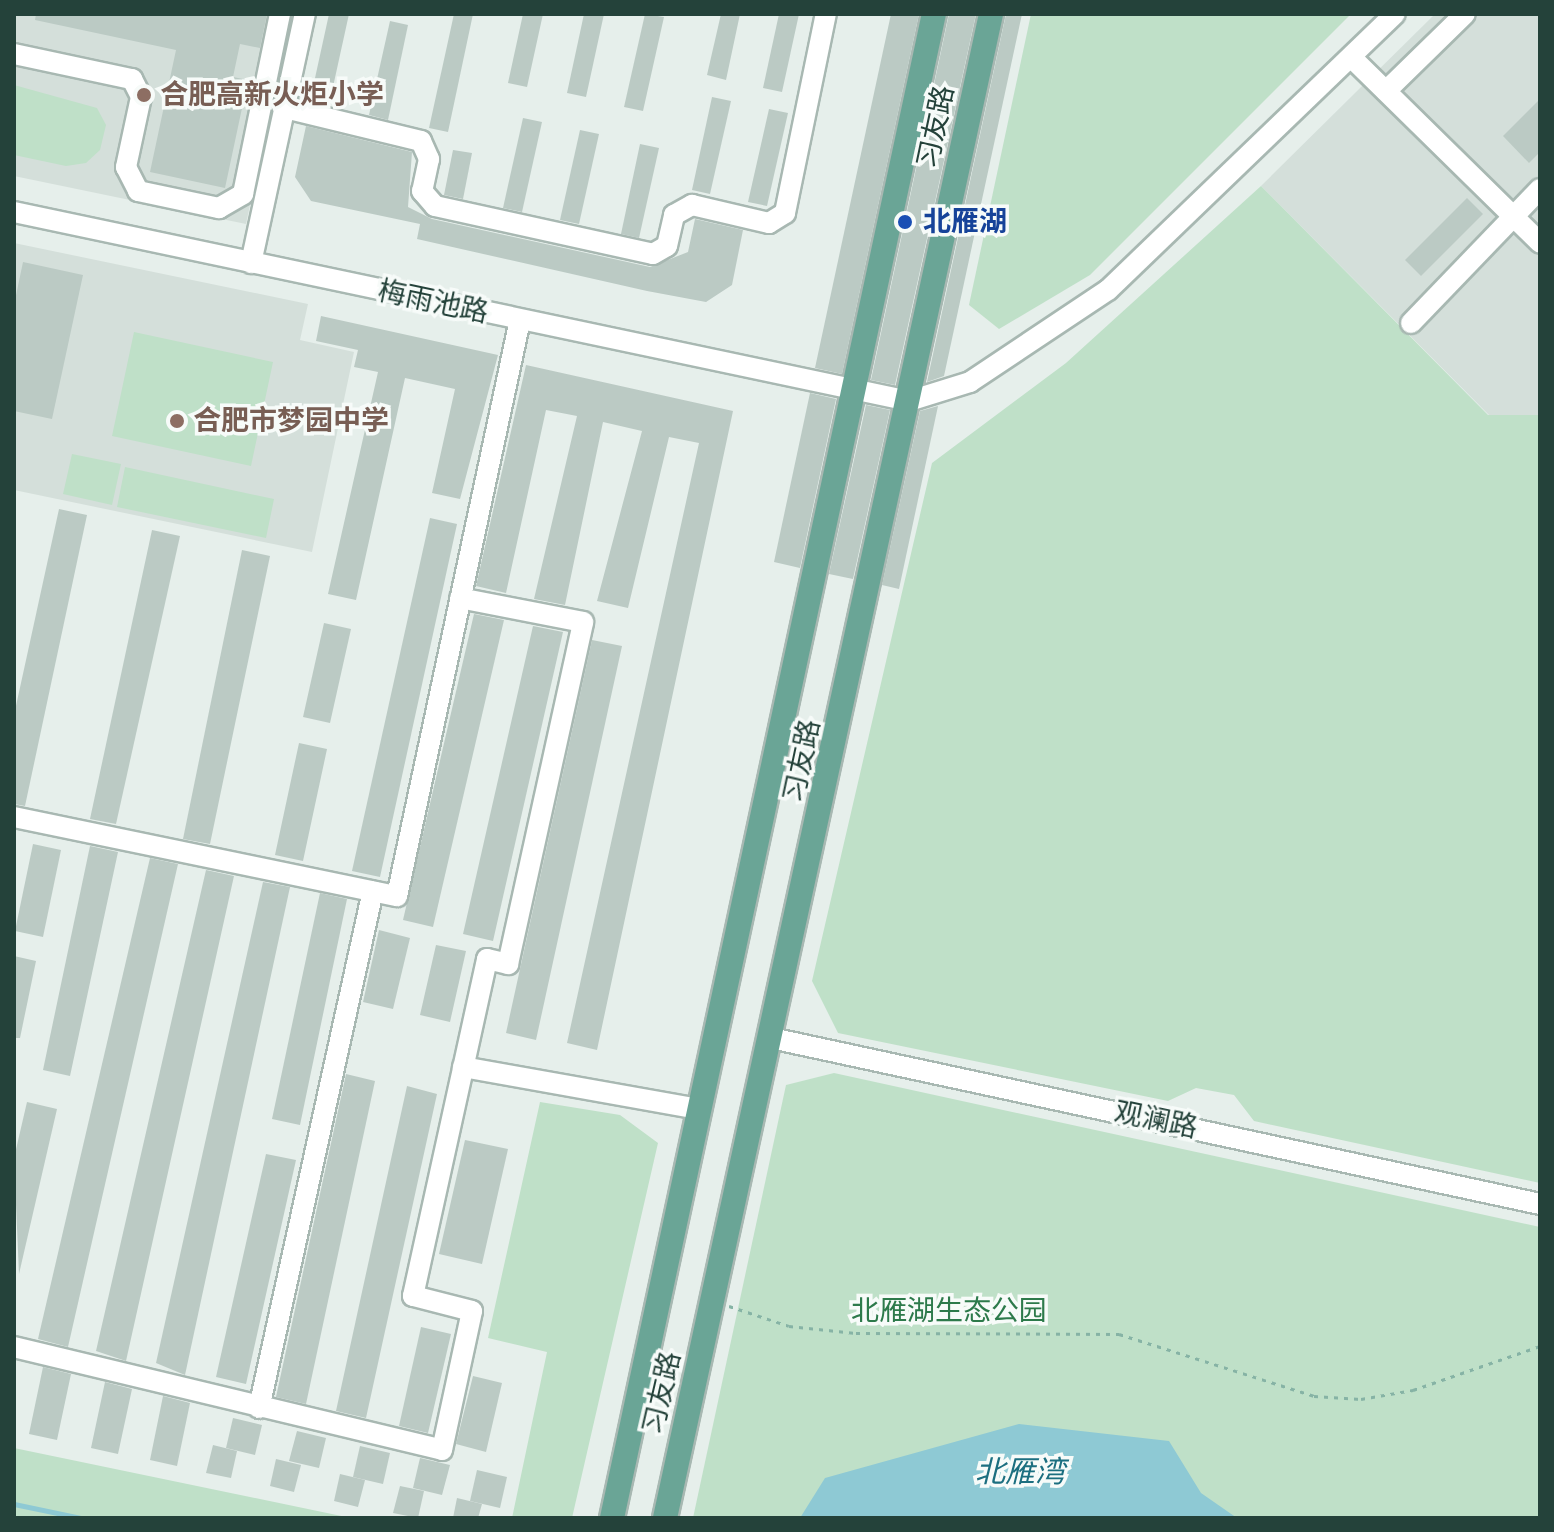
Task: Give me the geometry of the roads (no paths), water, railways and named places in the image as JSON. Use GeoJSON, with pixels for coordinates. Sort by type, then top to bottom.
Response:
{"type":"FeatureCollection","features":[{"type":"Feature","properties":{"kind":"main road","name":"习友路"},"geometry":{"type":"LineString","coordinates":[[612,1518],[934,14]]}},
{"type":"Feature","properties":{"kind":"main road","name":"习友路"},"geometry":{"type":"LineString","coordinates":[[665,1518],[991,14]]}},
{"type":"Feature","properties":{"kind":"street"},"geometry":{"type":"LineString","coordinates":[[14,54],[132,79],[141,97],[126,167],[138,191],[219,208],[243,194],[280,14]]}},
{"type":"Feature","properties":{"kind":"street"},"geometry":{"type":"LineString","coordinates":[[251,263],[305,14]]}},
{"type":"Feature","properties":{"kind":"street"},"geometry":{"type":"LineString","coordinates":[[285,108],[421,141],[429,159],[422,191],[435,206],[653,254],[667,246],[674,215],[692,205],[769,223],[785,213],[826,14]]}},
{"type":"Feature","properties":{"kind":"street"},"geometry":{"type":"LineString","coordinates":[[909,401],[970,382],[1108,290],[1395,14]]}},
{"type":"Feature","properties":{"kind":"street"},"geometry":{"type":"LineString","coordinates":[[1386,91],[1465,14]]}},
{"type":"Feature","properties":{"kind":"street"},"geometry":{"type":"LineString","coordinates":[[1351,57],[1540,243]]}},
{"type":"Feature","properties":{"kind":"street"},"geometry":{"type":"LineString","coordinates":[[1411,323],[1540,189]]}},
{"type":"Feature","properties":{"kind":"street","name":"梅雨池路"},"geometry":{"type":"LineString","coordinates":[[14,212],[909,401]]}},
{"type":"Feature","properties":{"kind":"street"},"geometry":{"type":"LineString","coordinates":[[14,817],[397,896],[520,320]]}},
{"type":"Feature","properties":{"kind":"street"},"geometry":{"type":"LineString","coordinates":[[14,1347],[232,1395],[259,1408],[442,1450],[472,1311],[413,1296],[487,959],[508,964],[583,622],[460,598]]}},
{"type":"Feature","properties":{"kind":"street"},"geometry":{"type":"LineString","coordinates":[[259,1408],[373,891]]}},
{"type":"Feature","properties":{"kind":"street","name":"观澜路"},"geometry":{"type":"LineString","coordinates":[[771,1038],[1540,1204]]}},
{"type":"Feature","properties":{"kind":"street"},"geometry":{"type":"LineString","coordinates":[[463,1067],[699,1109]]}},
{"type":"Feature","properties":{"kind":"water","name":"北雁湾"},"geometry":{"type":"Polygon","coordinates":[[[1019,1424],[1169,1441],[1201,1493],[1237,1518],[800,1518],[825,1478],[1019,1424]]]}},
{"type":"Feature","properties":{"kind":"waterway"},"geometry":{"type":"LineString","coordinates":[[14,1504],[81,1518]]}},
{"type":"Feature","properties":{"kind":"place","name":"合肥高新火炬小学"},"geometry":{"type":"Point","coordinates":[144,95]}},
{"type":"Feature","properties":{"kind":"place","name":"北雁湖"},"geometry":{"type":"Point","coordinates":[905,222]}},
{"type":"Feature","properties":{"kind":"place","name":"合肥市梦园中学"},"geometry":{"type":"Point","coordinates":[177,421]}},
{"type":"Feature","properties":{"kind":"park label","name":"北雁湖生态公园"},"geometry":{"type":"Point","coordinates":[949,1311]}}]}
